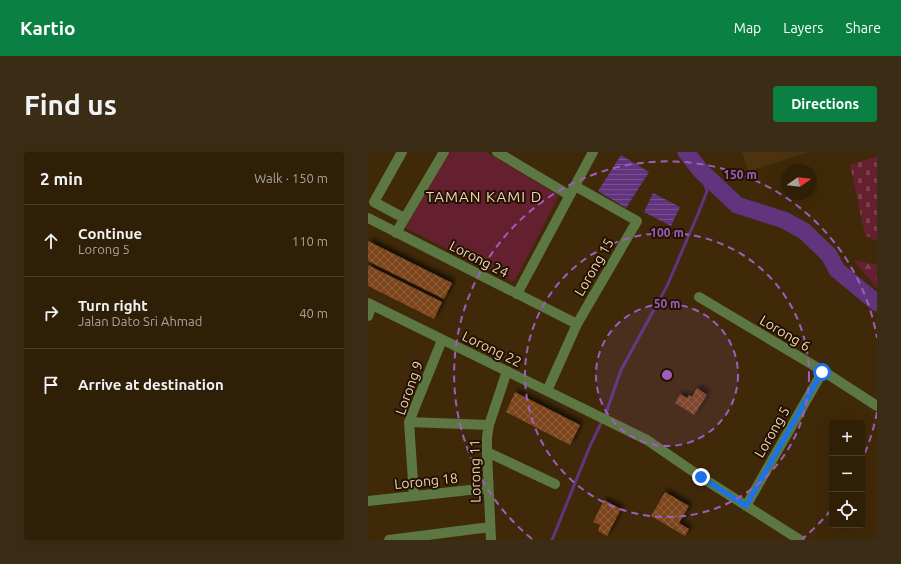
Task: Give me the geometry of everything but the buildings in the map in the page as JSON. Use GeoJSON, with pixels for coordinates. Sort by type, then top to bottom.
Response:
{"type":"FeatureCollection","features":[{"type":"Feature","properties":{"kind":"street"},"geometry":{"type":"LineString","coordinates":[[402,152],[374,202],[404,218]]}},
{"type":"Feature","properties":{"kind":"street"},"geometry":{"type":"LineString","coordinates":[[396,233],[444,152]]}},
{"type":"Feature","properties":{"kind":"street"},"geometry":{"type":"LineString","coordinates":[[497,152],[569,195]]}},
{"type":"Feature","properties":{"kind":"street"},"geometry":{"type":"LineString","coordinates":[[517,294],[593,152]]}},
{"type":"Feature","properties":{"kind":"street","name":"Lorong 15"},"geometry":{"type":"LineString","coordinates":[[547,391],[577,324],[637,221],[575,186]]}},
{"type":"Feature","properties":{"kind":"street","name":"Lorong 24"},"geometry":{"type":"LineString","coordinates":[[368,218],[577,324]]}},
{"type":"Feature","properties":{"kind":"street","name":"Lorong 6"},"geometry":{"type":"LineString","coordinates":[[698,297],[877,406]]}},
{"type":"Feature","properties":{"kind":"street"},"geometry":{"type":"LineString","coordinates":[[368,316],[370,304]]}},
{"type":"Feature","properties":{"kind":"street","name":"Lorong 22"},"geometry":{"type":"LineString","coordinates":[[370,304],[647,440],[800,540]]}},
{"type":"Feature","properties":{"kind":"street","name":"Lorong 9"},"geometry":{"type":"LineString","coordinates":[[414,496],[409,422],[442,340]]}},
{"type":"Feature","properties":{"kind":"street","name":"Lorong 11"},"geometry":{"type":"LineString","coordinates":[[491,540],[486,452],[489,425],[507,372]]}},
{"type":"Feature","properties":{"kind":"street","name":"Lorong 5"},"geometry":{"type":"LineString","coordinates":[[746,506],[822,372]]}},
{"type":"Feature","properties":{"kind":"street","name":"Lorong 11"},"geometry":{"type":"LineString","coordinates":[[409,422],[489,425]]}},
{"type":"Feature","properties":{"kind":"street"},"geometry":{"type":"LineString","coordinates":[[486,452],[555,484]]}},
{"type":"Feature","properties":{"kind":"street","name":"Lorong 18"},"geometry":{"type":"LineString","coordinates":[[368,501],[488,488]]}},
{"type":"Feature","properties":{"kind":"street"},"geometry":{"type":"LineString","coordinates":[[389,540],[490,527]]}},
{"type":"Feature","properties":{"kind":"shaded area"},"geometry":{"type":"Polygon","coordinates":[[[742,152],[810,152],[748,171],[742,152]]]}},
{"type":"Feature","properties":{"kind":"shaded area"},"geometry":{"type":"Polygon","coordinates":[[[621,155],[649,172],[626,208],[598,191],[621,155]]]}},
{"type":"Feature","properties":{"kind":"shaded area"},"geometry":{"type":"Polygon","coordinates":[[[653,193],[680,207],[671,226],[644,212],[653,193]]]}},
{"type":"Feature","properties":{"kind":"green space"},"geometry":{"type":"Polygon","coordinates":[[[450,152],[486,152],[559,196],[514,282],[405,228],[450,152]]]}},
{"type":"Feature","properties":{"kind":"green space"},"geometry":{"type":"Polygon","coordinates":[[[877,156],[877,241],[865,235],[850,165],[877,156]]]}},
{"type":"Feature","properties":{"kind":"green space"},"geometry":{"type":"Polygon","coordinates":[[[854,260],[877,265],[877,289],[854,260]]]}},
{"type":"Feature","properties":{"kind":"waterway"},"geometry":{"type":"LineString","coordinates":[[686,152],[701,171],[737,205],[784,220],[804,231],[829,255],[837,270],[877,303]]}},
{"type":"Feature","properties":{"kind":"waterway"},"geometry":{"type":"LineString","coordinates":[[552,540],[590,446],[606,413],[621,370],[667,286],[698,214],[707,191],[701,171]]}},
{"type":"Feature","properties":{"kind":"district","name":"TAMAN KAMI D"},"geometry":{"type":"Point","coordinates":[484,197]}},
{"type":"Feature","properties":{"kind":"route"},"geometry":{"type":"LineString","coordinates":[[701,477],[746,506],[822,372]]}}]}
